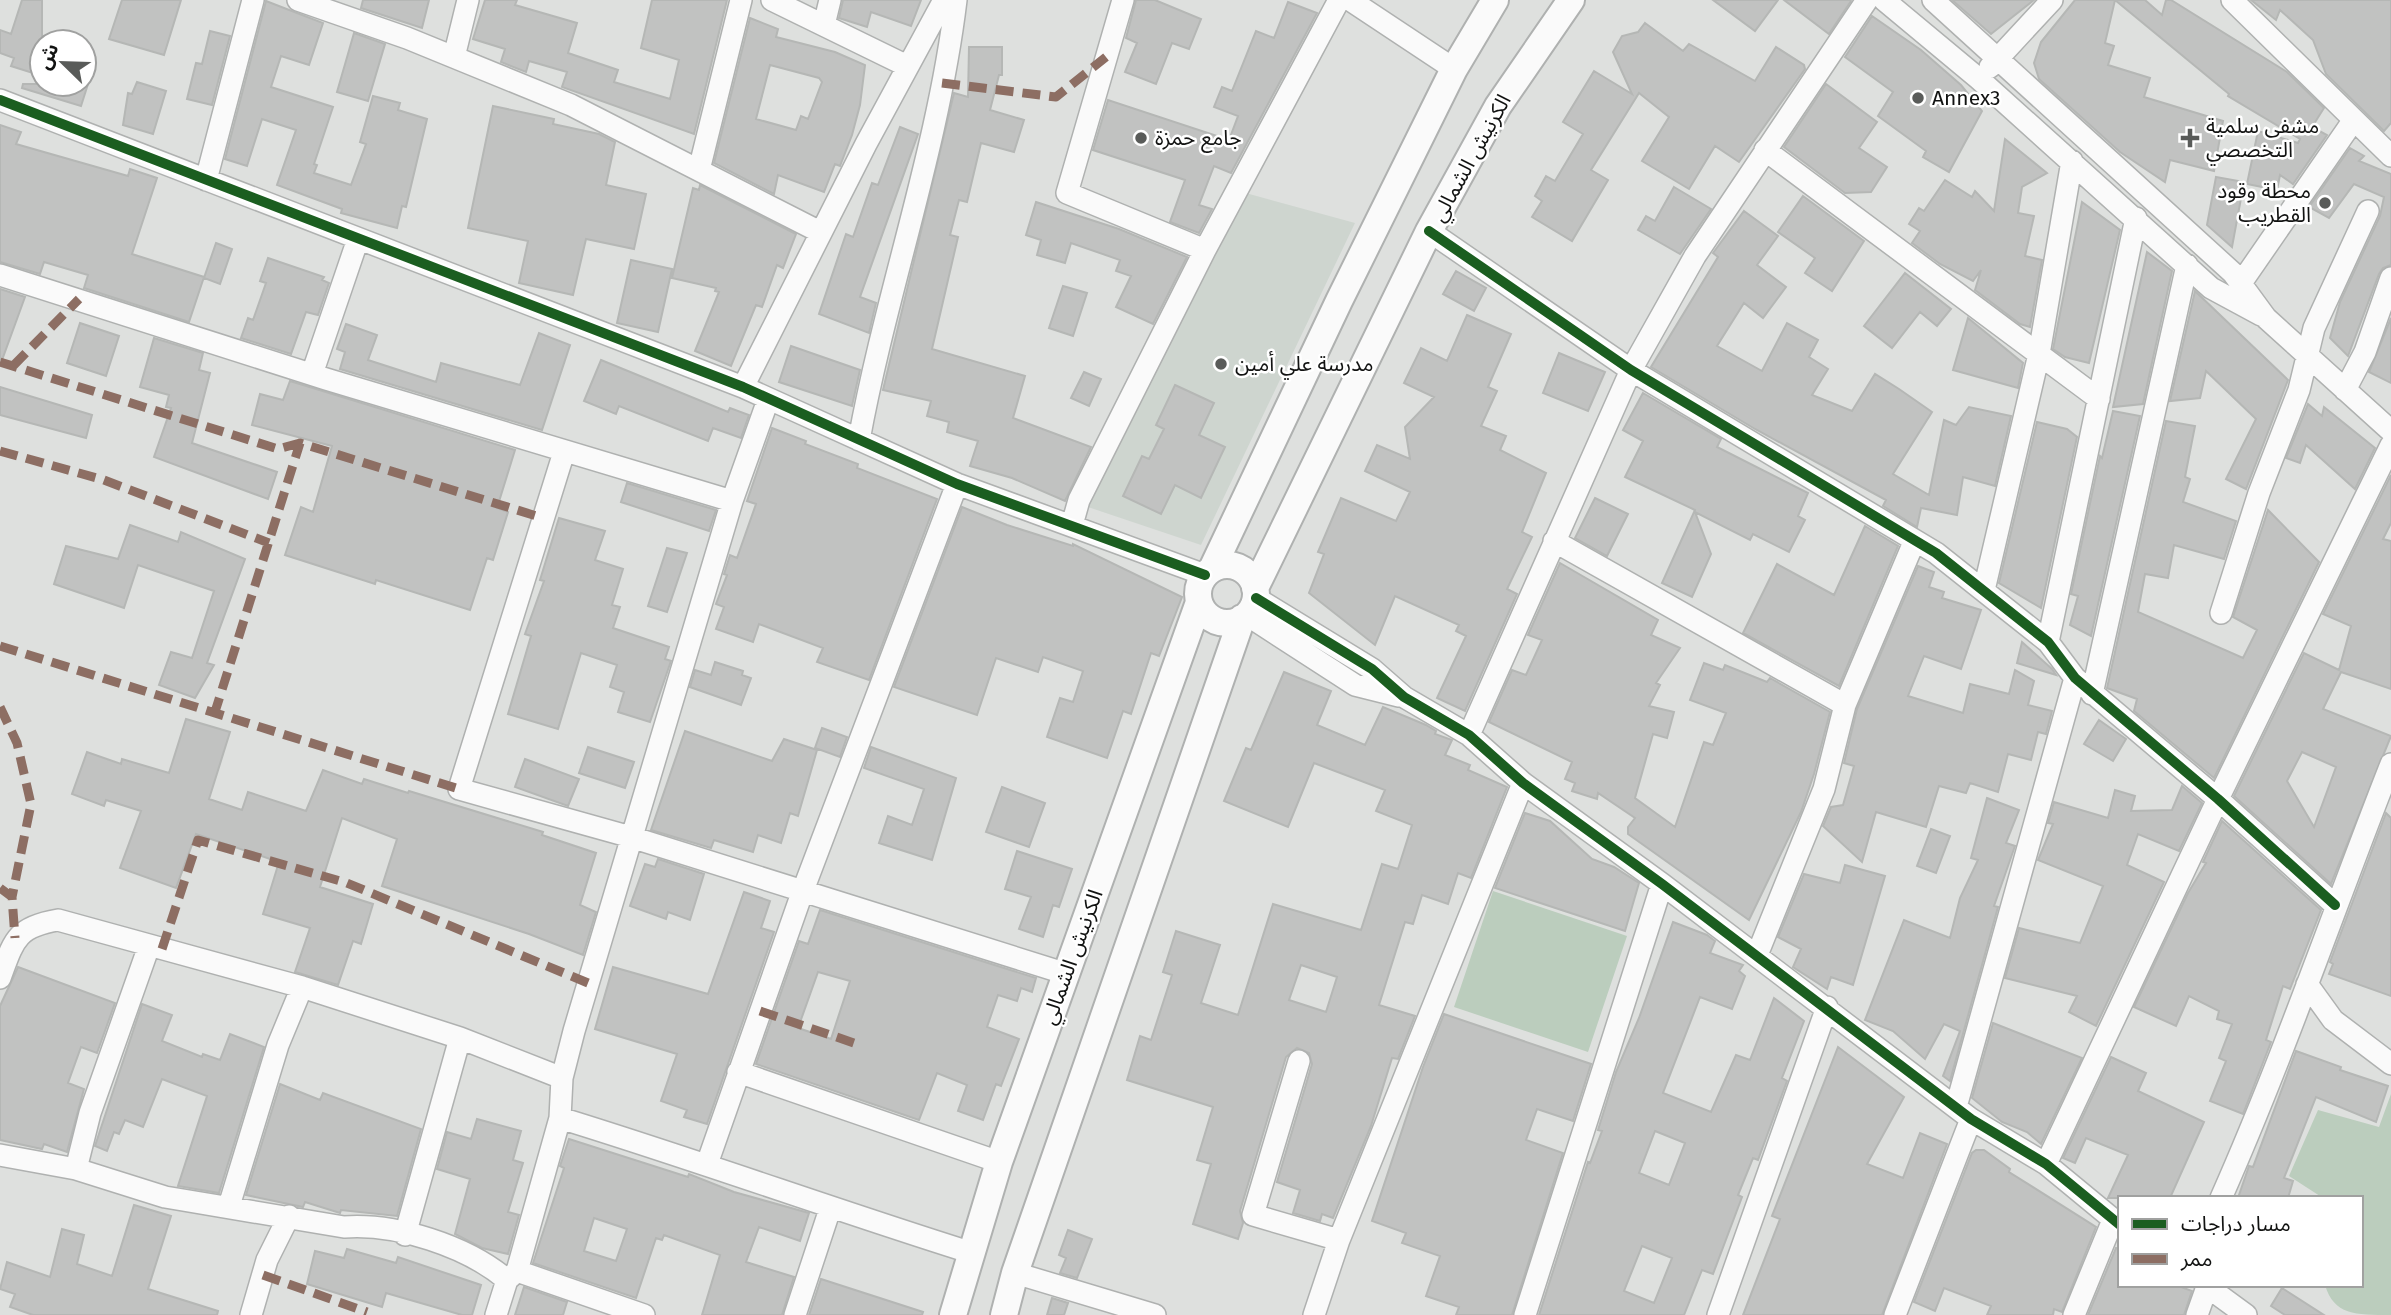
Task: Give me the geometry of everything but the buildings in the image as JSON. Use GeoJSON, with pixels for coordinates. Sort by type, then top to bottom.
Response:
{"type":"FeatureCollection","features":[{"type":"Feature","properties":{"kind":"main road"},"geometry":{"type":"LineString","coordinates":[[1209,572],[1230,565],[1239,568],[1252,580],[1250,605],[1220,622],[1210,618],[1199,602],[1198,592],[1454,69],[1495,0]]}},
{"type":"Feature","properties":{"kind":"main road","name":"الكرنيش الشمالي"},"geometry":{"type":"LineString","coordinates":[[1004,1315],[1015,1273],[1250,605],[1429,231],[1498,106],[1571,0]]}},
{"type":"Feature","properties":{"kind":"main road","name":"الكرنيش الشمالي"},"geometry":{"type":"LineString","coordinates":[[953,1315],[969,1252],[999,1162],[1199,602]]}},
{"type":"Feature","properties":{"kind":"street"},"geometry":{"type":"LineString","coordinates":[[206,180],[253,0]]}},
{"type":"Feature","properties":{"kind":"street"},"geometry":{"type":"LineString","coordinates":[[298,0],[454,57],[571,105],[820,232]]}},
{"type":"Feature","properties":{"kind":"street"},"geometry":{"type":"LineString","coordinates":[[454,57],[468,0]]}},
{"type":"Feature","properties":{"kind":"street"},"geometry":{"type":"LineString","coordinates":[[699,170],[741,0]]}},
{"type":"Feature","properties":{"kind":"street"},"geometry":{"type":"LineString","coordinates":[[772,0],[907,66]]}},
{"type":"Feature","properties":{"kind":"street"},"geometry":{"type":"LineString","coordinates":[[824,25],[830,0]]}},
{"type":"Feature","properties":{"kind":"street"},"geometry":{"type":"LineString","coordinates":[[743,387],[820,232],[944,0]]}},
{"type":"Feature","properties":{"kind":"street"},"geometry":{"type":"LineString","coordinates":[[859,440],[870,383],[920,192],[956,0]]}},
{"type":"Feature","properties":{"kind":"street"},"geometry":{"type":"LineString","coordinates":[[1123,0],[1068,193],[1205,250]]}},
{"type":"Feature","properties":{"kind":"street"},"geometry":{"type":"LineString","coordinates":[[1072,525],[1079,500],[1205,250],[1339,0]]}},
{"type":"Feature","properties":{"kind":"street"},"geometry":{"type":"LineString","coordinates":[[1350,0],[1454,69]]}},
{"type":"Feature","properties":{"kind":"street"},"geometry":{"type":"LineString","coordinates":[[1469,736],[1631,369],[1695,256],[1867,0]]}},
{"type":"Feature","properties":{"kind":"street"},"geometry":{"type":"LineString","coordinates":[[1884,0],[1979,79],[2211,288],[2266,318]]}},
{"type":"Feature","properties":{"kind":"street"},"geometry":{"type":"LineString","coordinates":[[1933,0],[2192,234],[2241,283],[2266,318],[2391,431]]}},
{"type":"Feature","properties":{"kind":"street"},"geometry":{"type":"LineString","coordinates":[[1979,79],[2052,0]]}},
{"type":"Feature","properties":{"kind":"street"},"geometry":{"type":"LineString","coordinates":[[2232,0],[2391,156]]}},
{"type":"Feature","properties":{"kind":"street"},"geometry":{"type":"LineString","coordinates":[[0,100],[743,387],[957,484],[1209,572]]}},
{"type":"Feature","properties":{"kind":"street"},"geometry":{"type":"LineString","coordinates":[[2241,283],[2353,121]]}},
{"type":"Feature","properties":{"kind":"street"},"geometry":{"type":"LineString","coordinates":[[1765,150],[2099,399]]}},
{"type":"Feature","properties":{"kind":"street"},"geometry":{"type":"LineString","coordinates":[[1984,590],[2039,354],[2072,161]]}},
{"type":"Feature","properties":{"kind":"street"},"geometry":{"type":"LineString","coordinates":[[2221,613],[2259,493],[2299,390],[2314,328],[2368,211]]}},
{"type":"Feature","properties":{"kind":"street"},"geometry":{"type":"LineString","coordinates":[[2048,642],[2136,218]]}},
{"type":"Feature","properties":{"kind":"street"},"geometry":{"type":"LineString","coordinates":[[1429,231],[1631,369],[1936,553],[2048,642],[2075,678],[2092,694],[2218,799],[2335,905]]}},
{"type":"Feature","properties":{"kind":"street"},"geometry":{"type":"LineString","coordinates":[[312,374],[358,239]]}},
{"type":"Feature","properties":{"kind":"street"},"geometry":{"type":"LineString","coordinates":[[2092,694],[2187,265]]}},
{"type":"Feature","properties":{"kind":"street"},"geometry":{"type":"LineString","coordinates":[[0,275],[564,452],[732,501]]}},
{"type":"Feature","properties":{"kind":"street"},"geometry":{"type":"LineString","coordinates":[[2345,390],[2365,352],[2391,278]]}},
{"type":"Feature","properties":{"kind":"street"},"geometry":{"type":"LineString","coordinates":[[496,1315],[512,1275],[560,1118],[562,1078],[631,837],[732,501],[768,400]]}},
{"type":"Feature","properties":{"kind":"street"},"geometry":{"type":"LineString","coordinates":[[2046,1164],[2218,799],[2391,444]]}},
{"type":"Feature","properties":{"kind":"street"},"geometry":{"type":"LineString","coordinates":[[564,452],[459,789],[631,837],[802,893],[1067,974]]}},
{"type":"Feature","properties":{"kind":"street"},"geometry":{"type":"LineString","coordinates":[[707,1164],[802,893],[957,484]]}},
{"type":"Feature","properties":{"kind":"street"},"geometry":{"type":"LineString","coordinates":[[1554,541],[1845,705]]}},
{"type":"Feature","properties":{"kind":"street"},"geometry":{"type":"LineString","coordinates":[[1757,956],[1824,789],[1845,705],[1914,542]]}},
{"type":"Feature","properties":{"kind":"street"},"geometry":{"type":"LineString","coordinates":[[1250,605],[1355,685],[1404,697],[1469,736],[1523,783],[1662,884],[1964,1113],[2046,1164],[2116,1223],[2074,1315]]}},
{"type":"Feature","properties":{"kind":"street"},"geometry":{"type":"LineString","coordinates":[[1895,1315],[1964,1113],[2075,678]]}},
{"type":"Feature","properties":{"kind":"street"},"geometry":{"type":"LineString","coordinates":[[2222,1196],[2267,1096],[2335,905],[2391,764]]}},
{"type":"Feature","properties":{"kind":"street"},"geometry":{"type":"LineString","coordinates":[[1315,1315],[1339,1240],[1523,783]]}},
{"type":"Feature","properties":{"kind":"street"},"geometry":{"type":"LineString","coordinates":[[1525,1315],[1662,884]]}},
{"type":"Feature","properties":{"kind":"street"},"geometry":{"type":"LineString","coordinates":[[0,978],[15,938],[33,924],[58,920],[302,987],[460,1038],[562,1078]]}},
{"type":"Feature","properties":{"kind":"street"},"geometry":{"type":"LineString","coordinates":[[76,1169],[90,1113],[149,946]]}},
{"type":"Feature","properties":{"kind":"street"},"geometry":{"type":"LineString","coordinates":[[2306,984],[2333,1020],[2391,1064]]}},
{"type":"Feature","properties":{"kind":"street"},"geometry":{"type":"LineString","coordinates":[[229,1206],[278,1045],[302,987]]}},
{"type":"Feature","properties":{"kind":"street"},"geometry":{"type":"LineString","coordinates":[[1718,1315],[1826,1007]]}},
{"type":"Feature","properties":{"kind":"street"},"geometry":{"type":"LineString","coordinates":[[405,1235],[460,1038]]}},
{"type":"Feature","properties":{"kind":"street"},"geometry":{"type":"LineString","coordinates":[[1299,1060],[1253,1215],[1339,1240]]}},
{"type":"Feature","properties":{"kind":"street"},"geometry":{"type":"LineString","coordinates":[[738,1072],[999,1162]]}},
{"type":"Feature","properties":{"kind":"street"},"geometry":{"type":"LineString","coordinates":[[560,1118],[707,1164],[830,1209],[969,1252]]}},
{"type":"Feature","properties":{"kind":"street"},"geometry":{"type":"LineString","coordinates":[[0,1155],[76,1169],[165,1197],[344,1227],[371,1225],[442,1242],[512,1275],[644,1315]]}},
{"type":"Feature","properties":{"kind":"street"},"geometry":{"type":"LineString","coordinates":[[795,1315],[830,1209]]}},
{"type":"Feature","properties":{"kind":"street"},"geometry":{"type":"LineString","coordinates":[[251,1315],[267,1260],[289,1216]]}},
{"type":"Feature","properties":{"kind":"street"},"geometry":{"type":"LineString","coordinates":[[1015,1273],[1155,1315]]}},
{"type":"Feature","properties":{"kind":"street"},"geometry":{"type":"LineString","coordinates":[[2197,1315],[2206,1287]]}},
{"type":"Feature","properties":{"kind":"street"},"geometry":{"type":"LineString","coordinates":[[2207,1287],[2246,1315]]}},
{"type":"Feature","properties":{"kind":"shaded area","name":"مدرسة علي أمين"},"geometry":{"type":"Polygon","coordinates":[[[1242,192],[1355,223],[1201,545],[1085,506],[1242,192]]]}},
{"type":"Feature","properties":{"kind":"green space"},"geometry":{"type":"Polygon","coordinates":[[[1493,891],[1627,936],[1588,1052],[1454,1007],[1493,891]]]}},
{"type":"Feature","properties":{"kind":"green space"},"geometry":{"type":"Polygon","coordinates":[[[2391,1094],[2391,1315],[2367,1315],[2340,1308],[2326,1287],[2363,1287],[2363,1196],[2320,1196],[2289,1176],[2318,1110],[2379,1127],[2391,1094]]]}},
{"type":"Feature","properties":{"kind":"marked path"},"geometry":{"type":"LineString","coordinates":[[942,83],[1056,97],[1106,57]]}},
{"type":"Feature","properties":{"kind":"marked path"},"geometry":{"type":"LineString","coordinates":[[13,366],[79,299]]}},
{"type":"Feature","properties":{"kind":"marked path"},"geometry":{"type":"LineString","coordinates":[[0,362],[278,449],[300,443]]}},
{"type":"Feature","properties":{"kind":"marked path"},"geometry":{"type":"LineString","coordinates":[[214,715],[300,443],[543,518]]}},
{"type":"Feature","properties":{"kind":"marked path"},"geometry":{"type":"LineString","coordinates":[[0,451],[104,480],[269,543]]}},
{"type":"Feature","properties":{"kind":"marked path"},"geometry":{"type":"LineString","coordinates":[[0,646],[459,789]]}},
{"type":"Feature","properties":{"kind":"marked path"},"geometry":{"type":"LineString","coordinates":[[0,707],[17,743],[31,804],[12,897]]}},
{"type":"Feature","properties":{"kind":"marked path"},"geometry":{"type":"LineString","coordinates":[[162,949],[198,840],[347,883],[588,983]]}},
{"type":"Feature","properties":{"kind":"marked path"},"geometry":{"type":"LineString","coordinates":[[0,888],[12,897],[15,938]]}},
{"type":"Feature","properties":{"kind":"marked path"},"geometry":{"type":"LineString","coordinates":[[760,1011],[857,1044]]}},
{"type":"Feature","properties":{"kind":"marked path"},"geometry":{"type":"LineString","coordinates":[[263,1275],[367,1312]]}},
{"type":"Feature","properties":{"kind":"cycle path"},"geometry":{"type":"LineString","coordinates":[[0,100],[743,387],[957,484],[1205,575]]}},
{"type":"Feature","properties":{"kind":"cycle path"},"geometry":{"type":"LineString","coordinates":[[1429,231],[1631,370],[1936,553],[2048,642],[2075,678],[2218,799],[2335,905]]}},
{"type":"Feature","properties":{"kind":"cycle path"},"geometry":{"type":"LineString","coordinates":[[1256,598],[1372,669],[1404,697],[1469,735],[1523,783],[1662,884],[1971,1119],[2046,1164],[2118,1223]]}},
{"type":"Feature","properties":{"kind":"place","name":"Annex3"},"geometry":{"type":"Point","coordinates":[1918,98]}},
{"type":"Feature","properties":{"kind":"place","name":"جامع حمزة"},"geometry":{"type":"Point","coordinates":[1141,138]}},
{"type":"Feature","properties":{"kind":"place","name":"مشفى سلمية التخصصي"},"geometry":{"type":"Point","coordinates":[2190,138]}},
{"type":"Feature","properties":{"kind":"place","name":"محطة وقود القطريب"},"geometry":{"type":"Point","coordinates":[2325,203]}},
{"type":"Feature","properties":{"kind":"place","name":"مدرسة علي أمين"},"geometry":{"type":"Point","coordinates":[1221,364]}}]}
